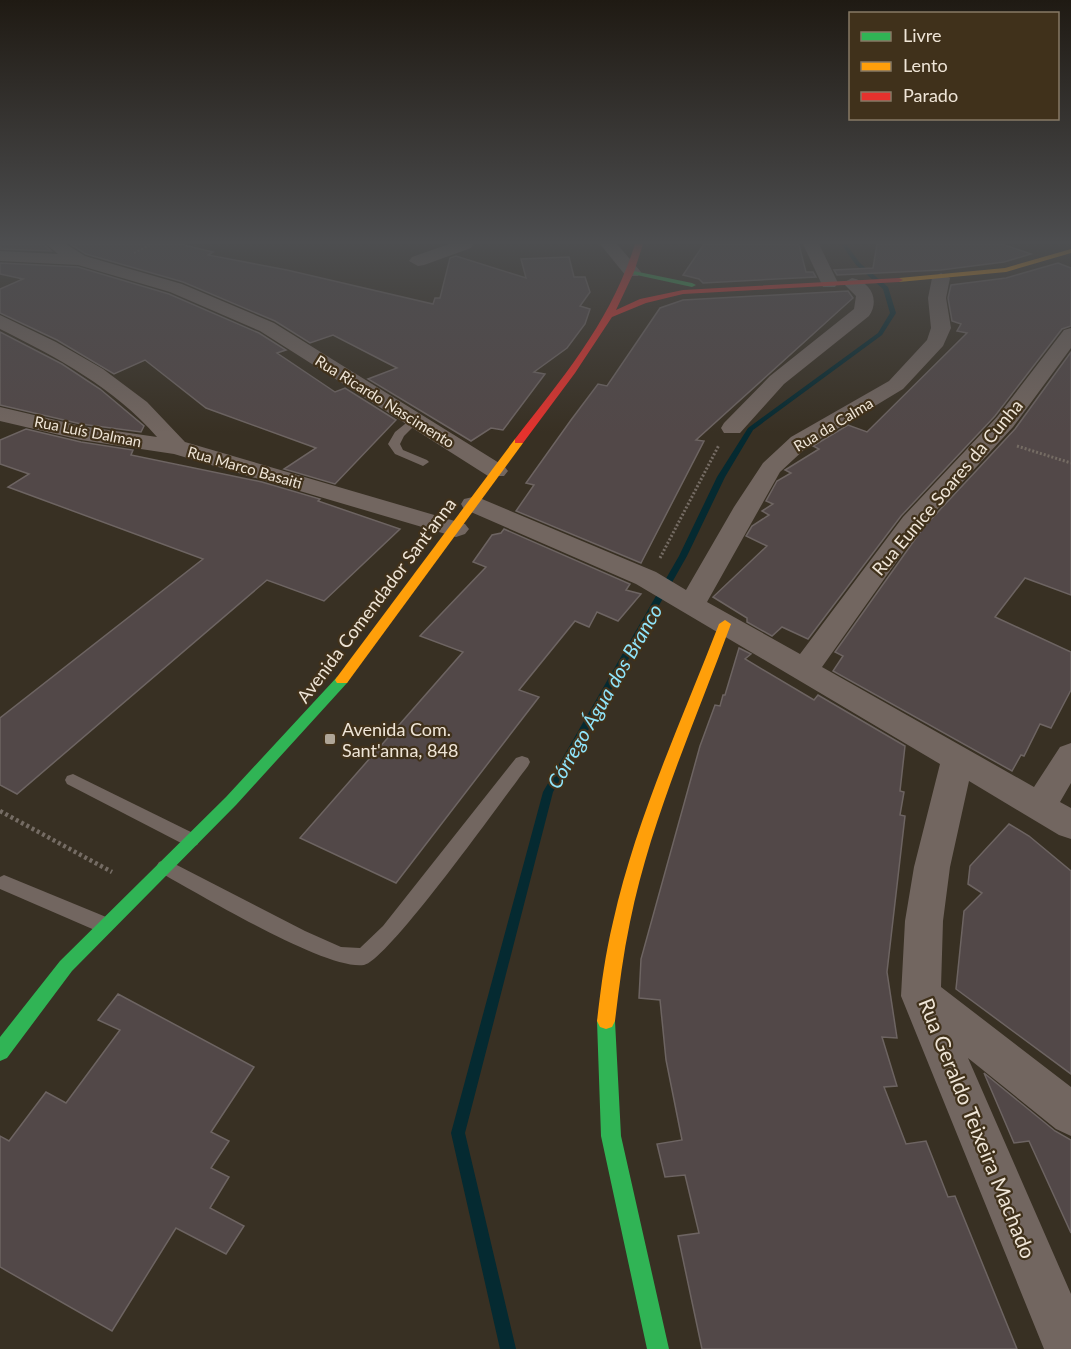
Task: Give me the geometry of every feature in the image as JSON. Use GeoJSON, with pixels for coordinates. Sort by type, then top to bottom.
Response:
{"type":"FeatureCollection","features":[{"type":"Feature","properties":{"kind":"main road","name":"Avenida Comendador Sant'anna"},"geometry":{"type":"LineString","coordinates":[[0,1052],[13,1032],[66,966],[104,925],[191,840],[340,682],[456,529],[616,307]]}},
{"type":"Feature","properties":{"kind":"main road"},"geometry":{"type":"LineString","coordinates":[[612,315],[632,307]]}},
{"type":"Feature","properties":{"kind":"main road"},"geometry":{"type":"LineString","coordinates":[[658,1349],[611,1136],[604,1039],[609,974],[634,871],[725,624]]}},
{"type":"Feature","properties":{"kind":"street","name":"Rua Ricardo Nascimento"},"geometry":{"type":"LineString","coordinates":[[223,307],[243,315],[496,471]]}},
{"type":"Feature","properties":{"kind":"street"},"geometry":{"type":"LineString","coordinates":[[732,428],[777,380],[862,312],[864,307]]}},
{"type":"Feature","properties":{"kind":"street","name":"Rua da Calma"},"geometry":{"type":"LineString","coordinates":[[690,603],[771,468],[799,442],[896,385],[936,342],[941,328],[938,307]]}},
{"type":"Feature","properties":{"kind":"street","name":"Rua Marco Basaiti"},"geometry":{"type":"LineString","coordinates":[[0,321],[77,362],[133,399],[155,419],[177,447],[456,529]]}},
{"type":"Feature","properties":{"kind":"street","name":"Rua Eunice Soares da Cunha"},"geometry":{"type":"LineString","coordinates":[[804,670],[876,568],[912,522],[991,437],[1071,334]]}},
{"type":"Feature","properties":{"kind":"street","name":"Rua Luís Dalman"},"geometry":{"type":"LineString","coordinates":[[0,414],[81,433],[177,447]]}},
{"type":"Feature","properties":{"kind":"street"},"geometry":{"type":"LineString","coordinates":[[473,504],[645,578],[1071,825]]}},
{"type":"Feature","properties":{"kind":"street"},"geometry":{"type":"LineString","coordinates":[[1040,807],[1071,755]]}},
{"type":"Feature","properties":{"kind":"street","name":"Rua Geraldo Teixeira Machado"},"geometry":{"type":"LineString","coordinates":[[957,760],[930,878],[924,921],[921,996],[1069,1349]]}},
{"type":"Feature","properties":{"kind":"street"},"geometry":{"type":"LineString","coordinates":[[921,996],[1071,1114]]}},
{"type":"Feature","properties":{"kind":"lane"},"geometry":{"type":"LineString","coordinates":[[415,419],[399,434],[394,444],[399,452],[423,462]]}},
{"type":"Feature","properties":{"kind":"lane"},"geometry":{"type":"LineString","coordinates":[[164,866],[298,936],[340,955],[364,957],[390,932],[522,762]]}},
{"type":"Feature","properties":{"kind":"lane"},"geometry":{"type":"LineString","coordinates":[[73,780],[191,840]]}},
{"type":"Feature","properties":{"kind":"lane"},"geometry":{"type":"LineString","coordinates":[[4,883],[104,925]]}},
{"type":"Feature","properties":{"kind":"path"},"geometry":{"type":"LineString","coordinates":[[645,578],[667,548],[704,471],[732,428]]}},
{"type":"Feature","properties":{"kind":"path"},"geometry":{"type":"LineString","coordinates":[[991,437],[1071,463]]}},
{"type":"Feature","properties":{"kind":"path"},"geometry":{"type":"LineString","coordinates":[[0,811],[141,888]]}},
{"type":"Feature","properties":{"kind":"building"},"geometry":{"type":"Polygon","coordinates":[[[0,307],[199,307],[259,333],[286,350],[277,353],[335,392],[345,388],[396,420],[335,484],[284,469],[316,448],[206,408],[145,360],[114,374],[57,340],[0,313],[0,307]]]}},
{"type":"Feature","properties":{"kind":"building"},"geometry":{"type":"Polygon","coordinates":[[[242,307],[583,307],[590,309],[585,324],[567,348],[534,372],[545,374],[503,430],[491,428],[471,441],[368,379],[397,368],[333,335],[310,343],[275,321],[242,307]]]}},
{"type":"Feature","properties":{"kind":"building"},"geometry":{"type":"Polygon","coordinates":[[[843,307],[696,440],[704,441],[641,563],[516,511],[534,485],[526,483],[598,384],[607,386],[660,308],[843,307]]]}},
{"type":"Feature","properties":{"kind":"building"},"geometry":{"type":"Polygon","coordinates":[[[950,307],[1071,307],[1071,326],[1062,329],[995,416],[901,516],[808,639],[782,627],[772,636],[747,622],[747,618],[713,597],[767,546],[746,536],[752,526],[769,515],[762,511],[773,504],[766,501],[777,481],[791,473],[785,470],[819,449],[813,446],[848,425],[867,432],[967,333],[957,331],[961,324],[952,321],[950,307]]]}},
{"type":"Feature","properties":{"kind":"building"},"geometry":{"type":"Polygon","coordinates":[[[0,332],[62,364],[100,389],[144,426],[141,432],[81,424],[0,405],[0,332]]]}},
{"type":"Feature","properties":{"kind":"building"},"geometry":{"type":"Polygon","coordinates":[[[1071,352],[1071,595],[1025,578],[995,617],[1071,652],[1071,690],[1051,728],[1040,724],[1024,756],[1021,755],[1012,771],[833,671],[843,656],[835,652],[923,528],[1015,429],[1071,352]]]}},
{"type":"Feature","properties":{"kind":"building"},"geometry":{"type":"Polygon","coordinates":[[[26,429],[81,442],[133,450],[131,455],[262,482],[320,499],[318,501],[400,529],[324,601],[267,580],[17,794],[0,785],[0,718],[203,559],[8,487],[29,474],[0,464],[0,440],[26,429]]]}},
{"type":"Feature","properties":{"kind":"building"},"geometry":{"type":"Polygon","coordinates":[[[504,529],[630,584],[626,590],[641,594],[618,621],[597,612],[589,627],[575,621],[519,690],[539,697],[396,883],[300,838],[463,652],[420,636],[486,567],[473,562],[492,535],[501,533],[504,529]]]}},
{"type":"Feature","properties":{"kind":"building"},"geometry":{"type":"Polygon","coordinates":[[[739,648],[751,654],[745,659],[814,700],[818,695],[905,746],[900,791],[904,792],[900,815],[905,816],[887,972],[897,1038],[882,1037],[897,1086],[884,1087],[906,1144],[926,1141],[948,1197],[955,1196],[1017,1349],[702,1349],[678,1236],[699,1233],[685,1175],[665,1177],[657,1144],[682,1140],[666,1060],[660,1000],[639,998],[641,959],[700,746],[715,705],[720,706],[723,695],[725,695],[739,648]]]}},
{"type":"Feature","properties":{"kind":"building"},"geometry":{"type":"Polygon","coordinates":[[[1009,824],[1029,836],[1071,871],[1071,1074],[956,989],[964,911],[982,893],[968,884],[970,866],[1009,824]]]}},
{"type":"Feature","properties":{"kind":"building"},"geometry":{"type":"Polygon","coordinates":[[[118,994],[254,1067],[211,1132],[229,1141],[211,1168],[229,1177],[210,1208],[244,1226],[226,1254],[176,1228],[112,1331],[0,1267],[0,1136],[9,1141],[46,1092],[66,1103],[120,1030],[98,1020],[118,994]]]}},
{"type":"Feature","properties":{"kind":"building"},"geometry":{"type":"Polygon","coordinates":[[[984,1073],[1055,1131],[1071,1140],[1071,1233],[1029,1141],[1014,1143],[984,1073]]]}},
{"type":"Feature","properties":{"kind":"waterway","name":"Córrego Água dos Branco"},"geometry":{"type":"LineString","coordinates":[[508,1349],[458,1133],[548,792],[683,556],[721,477],[750,429],[880,334],[893,313],[891,307]]}},
{"type":"Feature","properties":{"kind":"traffic: fast"},"geometry":{"type":"LineString","coordinates":[[0,1052],[66,966],[231,801],[342,680]]}},
{"type":"Feature","properties":{"kind":"traffic: fast"},"geometry":{"type":"LineString","coordinates":[[606,1021],[611,1136],[658,1349]]}},
{"type":"Feature","properties":{"kind":"traffic: slow"},"geometry":{"type":"LineString","coordinates":[[342,680],[519,441]]}},
{"type":"Feature","properties":{"kind":"traffic: slow"},"geometry":{"type":"LineString","coordinates":[[606,1021],[612,971],[635,869],[669,769],[725,624]]}},
{"type":"Feature","properties":{"kind":"traffic: jam"},"geometry":{"type":"LineString","coordinates":[[519,441],[589,348],[614,307]]}},
{"type":"Feature","properties":{"kind":"traffic: jam"},"geometry":{"type":"LineString","coordinates":[[612,315],[630,307]]}},
{"type":"Feature","properties":{"kind":"place","name":"Avenida Com. Sant'anna, 848"},"geometry":{"type":"Point","coordinates":[330,739]}}]}
